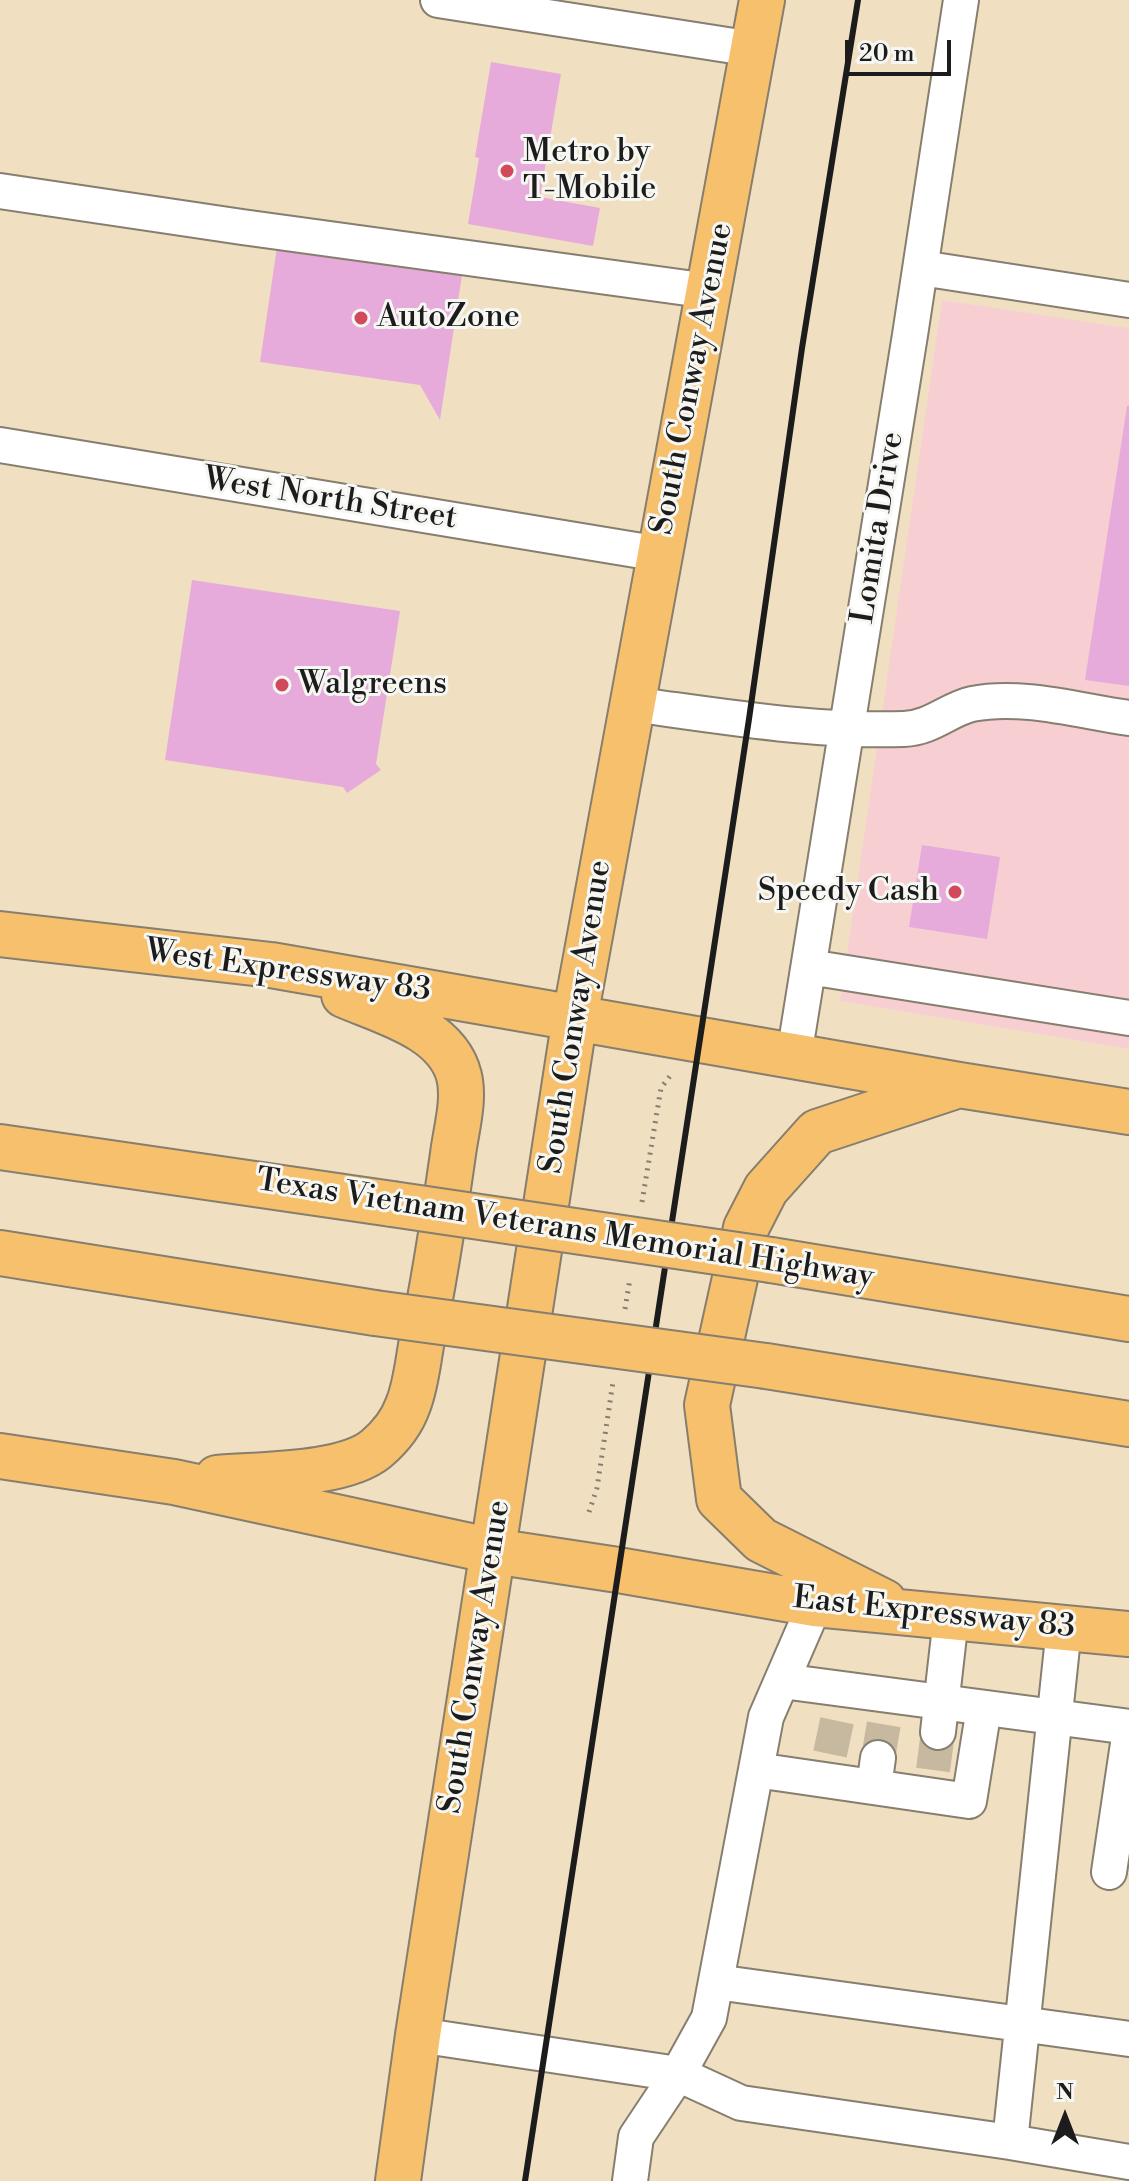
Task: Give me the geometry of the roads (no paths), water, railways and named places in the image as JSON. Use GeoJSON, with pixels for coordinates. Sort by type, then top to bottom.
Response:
{"type":"FeatureCollection","features":[{"type":"Feature","properties":{"kind":"main road","name":"South Conway Avenue"},"geometry":{"type":"LineString","coordinates":[[398,2181],[575,1017],[762,0]]}},
{"type":"Feature","properties":{"kind":"main road","name":"West Expressway 83"},"geometry":{"type":"LineString","coordinates":[[0,934],[271,965],[794,1056]]}},
{"type":"Feature","properties":{"kind":"main road"},"geometry":{"type":"LineString","coordinates":[[174,1482],[333,1467],[354,1462],[375,1450],[393,1432],[408,1406],[438,1262],[460,1102],[459,1075],[449,1055],[432,1037],[406,1021],[271,965]]}},
{"type":"Feature","properties":{"kind":"main road"},"geometry":{"type":"LineString","coordinates":[[794,1056],[1129,1112]]}},
{"type":"Feature","properties":{"kind":"main road"},"geometry":{"type":"LineString","coordinates":[[930,1616],[761,1540],[719,1499],[707,1405],[746,1228],[766,1189],[817,1132],[959,1085]]}},
{"type":"Feature","properties":{"kind":"main road"},"geometry":{"type":"LineString","coordinates":[[0,1129],[221,1178]]}},
{"type":"Feature","properties":{"kind":"main road","name":"Texas Vietnam Veterans Memorial Highway"},"geometry":{"type":"LineString","coordinates":[[0,1147],[771,1260],[1129,1319]]}},
{"type":"Feature","properties":{"kind":"main road"},"geometry":{"type":"LineString","coordinates":[[0,1253],[375,1313],[766,1366],[1129,1424]]}},
{"type":"Feature","properties":{"kind":"main road"},"geometry":{"type":"LineString","coordinates":[[1022,1303],[1129,1313]]}},
{"type":"Feature","properties":{"kind":"main road"},"geometry":{"type":"LineString","coordinates":[[0,1456],[174,1482],[493,1551]]}},
{"type":"Feature","properties":{"kind":"main road","name":"East Expressway 83"},"geometry":{"type":"LineString","coordinates":[[493,1551],[815,1604],[1129,1634]]}},
{"type":"Feature","properties":{"kind":"street"},"geometry":{"type":"LineString","coordinates":[[438,0],[753,49]]}},
{"type":"Feature","properties":{"kind":"street","name":"Lomita Drive"},"geometry":{"type":"LineString","coordinates":[[794,1056],[961,0]]}},
{"type":"Feature","properties":{"kind":"street"},"geometry":{"type":"LineString","coordinates":[[0,191],[709,291]]}},
{"type":"Feature","properties":{"kind":"street"},"geometry":{"type":"LineString","coordinates":[[921,268],[1129,300]]}},
{"type":"Feature","properties":{"kind":"street","name":"West North Street"},"geometry":{"type":"LineString","coordinates":[[0,445],[660,554]]}},
{"type":"Feature","properties":{"kind":"street"},"geometry":{"type":"LineString","coordinates":[[631,704],[847,729],[908,729],[938,720],[968,705],[997,700],[1129,718]]}},
{"type":"Feature","properties":{"kind":"street"},"geometry":{"type":"LineString","coordinates":[[809,967],[1129,1018]]}},
{"type":"Feature","properties":{"kind":"street"},"geometry":{"type":"LineString","coordinates":[[630,2181],[636,2137],[678,2074],[709,2018],[766,1717],[815,1604]]}},
{"type":"Feature","properties":{"kind":"street"},"geometry":{"type":"LineString","coordinates":[[930,1616],[940,1718]]}},
{"type":"Feature","properties":{"kind":"street"},"geometry":{"type":"LineString","coordinates":[[1010,2142],[1064,1628]]}},
{"type":"Feature","properties":{"kind":"street"},"geometry":{"type":"LineString","coordinates":[[782,1681],[840,1703],[940,1718],[984,1708],[1129,1727]]}},
{"type":"Feature","properties":{"kind":"street"},"geometry":{"type":"LineString","coordinates":[[756,1770],[827,1767],[876,1772],[930,1782],[969,1801],[984,1708]]}},
{"type":"Feature","properties":{"kind":"street"},"geometry":{"type":"LineString","coordinates":[[1109,1872],[1129,1737]]}},
{"type":"Feature","properties":{"kind":"street"},"geometry":{"type":"LineString","coordinates":[[716,1982],[1129,2039]]}},
{"type":"Feature","properties":{"kind":"street"},"geometry":{"type":"LineString","coordinates":[[418,2035],[678,2074],[741,2103],[1129,2162]]}},
{"type":"Feature","properties":{"kind":"tunnel"},"geometry":{"type":"LineString","coordinates":[[830,1754],[838,1716]]}},
{"type":"Feature","properties":{"kind":"tunnel"},"geometry":{"type":"LineString","coordinates":[[878,1758],[884,1723]]}},
{"type":"Feature","properties":{"kind":"tunnel"},"geometry":{"type":"LineString","coordinates":[[933,1770],[938,1732]]}},
{"type":"Feature","properties":{"kind":"railway"},"geometry":{"type":"LineString","coordinates":[[525,2181],[749,719],[802,348],[858,0]]}},
{"type":"Feature","properties":{"kind":"place","name":"Metro by T-Mobile"},"geometry":{"type":"Point","coordinates":[507,171]}},
{"type":"Feature","properties":{"kind":"place","name":"AutoZone"},"geometry":{"type":"Point","coordinates":[361,318]}},
{"type":"Feature","properties":{"kind":"place","name":"Walgreens"},"geometry":{"type":"Point","coordinates":[282,685]}},
{"type":"Feature","properties":{"kind":"place","name":"Speedy Cash"},"geometry":{"type":"Point","coordinates":[955,892]}}]}
